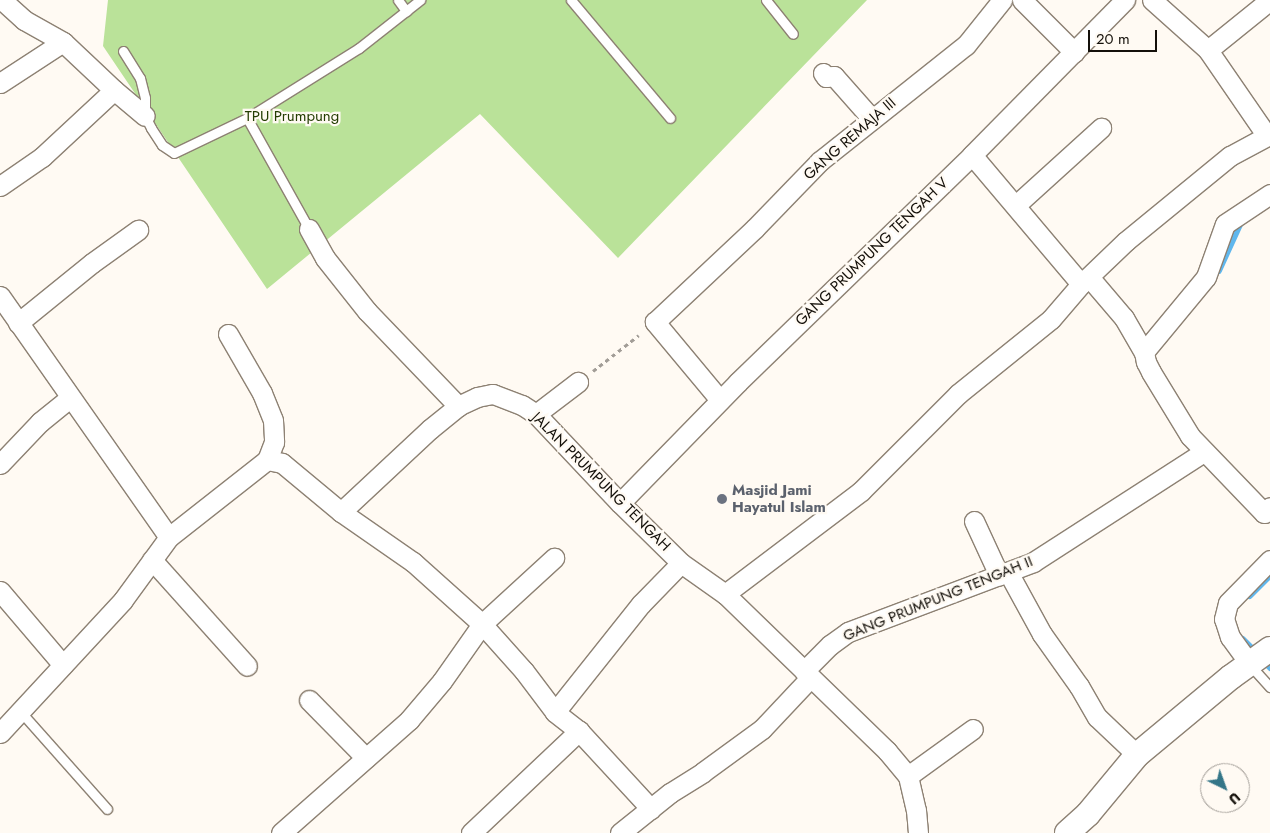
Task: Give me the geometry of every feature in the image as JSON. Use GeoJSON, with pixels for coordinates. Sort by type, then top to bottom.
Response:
{"type":"FeatureCollection","features":[{"type":"Feature","properties":{"kind":"street"},"geometry":{"type":"LineString","coordinates":[[2,0],[24,20],[64,42],[114,90],[145,116]]}},
{"type":"Feature","properties":{"kind":"street","name":"GANG REMAJA III"},"geometry":{"type":"LineString","coordinates":[[655,322],[755,228],[820,161],[966,45],[1002,0]]}},
{"type":"Feature","properties":{"kind":"street"},"geometry":{"type":"LineString","coordinates":[[1022,0],[1074,52]]}},
{"type":"Feature","properties":{"kind":"street"},"geometry":{"type":"LineString","coordinates":[[725,594],[861,491],[958,394],[1051,319],[1085,280],[1126,241],[1230,156],[1267,136],[1208,50],[1152,0]]}},
{"type":"Feature","properties":{"kind":"street"},"geometry":{"type":"LineString","coordinates":[[1208,50],[1270,0]]}},
{"type":"Feature","properties":{"kind":"street","name":"GANG PRUMPUNG TENGAH V"},"geometry":{"type":"LineString","coordinates":[[620,504],[720,400],[972,155],[1074,52],[1121,1]]}},
{"type":"Feature","properties":{"kind":"street"},"geometry":{"type":"LineString","coordinates":[[0,83],[64,42]]}},
{"type":"Feature","properties":{"kind":"street"},"geometry":{"type":"LineString","coordinates":[[823,73],[826,76],[834,76],[872,119]]}},
{"type":"Feature","properties":{"kind":"street"},"geometry":{"type":"LineString","coordinates":[[0,186],[42,156],[114,90]]}},
{"type":"Feature","properties":{"kind":"street"},"geometry":{"type":"LineString","coordinates":[[1016,205],[1101,128]]}},
{"type":"Feature","properties":{"kind":"street"},"geometry":{"type":"LineString","coordinates":[[972,155],[1085,280],[1124,318],[1144,352],[1151,372],[1190,436],[1204,452],[1267,510]]}},
{"type":"Feature","properties":{"kind":"street"},"geometry":{"type":"LineString","coordinates":[[1144,352],[1206,277],[1225,224],[1270,194]]}},
{"type":"Feature","properties":{"kind":"street"},"geometry":{"type":"LineString","coordinates":[[309,228],[325,258],[368,311],[458,406]]}},
{"type":"Feature","properties":{"kind":"street"},"geometry":{"type":"LineString","coordinates":[[18,323],[92,263],[138,230]]}},
{"type":"Feature","properties":{"kind":"street"},"geometry":{"type":"LineString","coordinates":[[3,306],[18,323],[169,537]]}},
{"type":"Feature","properties":{"kind":"street"},"geometry":{"type":"LineString","coordinates":[[655,322],[720,400]]}},
{"type":"Feature","properties":{"kind":"street"},"geometry":{"type":"LineString","coordinates":[[0,733],[124,600],[169,537],[267,460],[274,442],[273,420],[262,393],[228,334]]}},
{"type":"Feature","properties":{"kind":"street"},"geometry":{"type":"LineString","coordinates":[[536,414],[578,382]]}},
{"type":"Feature","properties":{"kind":"street","name":"JALAN PRUMPUNG TENGAH"},"geometry":{"type":"LineString","coordinates":[[341,512],[430,429],[458,406],[476,397],[493,394],[515,401],[536,414],[620,504],[681,563],[725,594],[887,752],[908,776],[916,810],[918,833]]}},
{"type":"Feature","properties":{"kind":"street"},"geometry":{"type":"LineString","coordinates":[[0,464],[40,422],[70,398]]}},
{"type":"Feature","properties":{"kind":"street","name":"GANG PRUMPUNG TENGAH II"},"geometry":{"type":"LineString","coordinates":[[620,833],[650,809],[762,729],[830,645],[848,632],[1033,562],[1204,452]]}},
{"type":"Feature","properties":{"kind":"street"},"geometry":{"type":"LineString","coordinates":[[267,460],[282,463],[341,512],[413,562],[482,624],[524,671],[555,712],[579,731],[650,809]]}},
{"type":"Feature","properties":{"kind":"street"},"geometry":{"type":"LineString","coordinates":[[974,521],[1004,574],[1042,634],[1079,686],[1097,717],[1137,755]]}},
{"type":"Feature","properties":{"kind":"street"},"geometry":{"type":"LineString","coordinates":[[281,833],[409,720],[442,681],[482,624],[554,558]]}},
{"type":"Feature","properties":{"kind":"street"},"geometry":{"type":"LineString","coordinates":[[152,560],[247,666]]}},
{"type":"Feature","properties":{"kind":"street"},"geometry":{"type":"LineString","coordinates":[[1068,833],[1088,814],[1137,755],[1260,656],[1230,637],[1224,619],[1228,603],[1270,560]]}},
{"type":"Feature","properties":{"kind":"street"},"geometry":{"type":"LineString","coordinates":[[555,712],[641,604],[681,563]]}},
{"type":"Feature","properties":{"kind":"street"},"geometry":{"type":"LineString","coordinates":[[0,591],[63,665]]}},
{"type":"Feature","properties":{"kind":"street"},"geometry":{"type":"LineString","coordinates":[[309,700],[366,758]]}},
{"type":"Feature","properties":{"kind":"street"},"geometry":{"type":"LineString","coordinates":[[908,776],[973,729]]}},
{"type":"Feature","properties":{"kind":"street"},"geometry":{"type":"LineString","coordinates":[[471,833],[579,731]]}},
{"type":"Feature","properties":{"kind":"lane"},"geometry":{"type":"LineString","coordinates":[[398,0],[406,11]]}},
{"type":"Feature","properties":{"kind":"lane"},"geometry":{"type":"LineString","coordinates":[[123,51],[140,78],[145,98],[145,116],[162,145],[174,153],[247,118],[359,48],[420,0]]}},
{"type":"Feature","properties":{"kind":"lane"},"geometry":{"type":"LineString","coordinates":[[571,0],[670,118]]}},
{"type":"Feature","properties":{"kind":"lane"},"geometry":{"type":"LineString","coordinates":[[766,0],[793,34]]}},
{"type":"Feature","properties":{"kind":"lane"},"geometry":{"type":"LineString","coordinates":[[247,118],[309,228]]}},
{"type":"Feature","properties":{"kind":"lane"},"geometry":{"type":"LineString","coordinates":[[1260,656],[1270,687]]}},
{"type":"Feature","properties":{"kind":"lane"},"geometry":{"type":"LineString","coordinates":[[20,711],[107,809]]}},
{"type":"Feature","properties":{"kind":"path"},"geometry":{"type":"LineString","coordinates":[[578,382],[655,322]]}},
{"type":"Feature","properties":{"kind":"green space","name":"TPU Prumpung"},"geometry":{"type":"Polygon","coordinates":[[[108,0],[867,0],[618,258],[480,114],[267,289],[103,46],[108,0]]]}},
{"type":"Feature","properties":{"kind":"waterway"},"geometry":{"type":"LineString","coordinates":[[1218,270],[1240,222]]}},
{"type":"Feature","properties":{"kind":"waterway"},"geometry":{"type":"LineString","coordinates":[[1249,595],[1270,574]]}},
{"type":"Feature","properties":{"kind":"waterway"},"geometry":{"type":"LineString","coordinates":[[1242,639],[1270,667]]}},
{"type":"Feature","properties":{"kind":"place","name":"Masjid Jami Hayatul Islam"},"geometry":{"type":"Point","coordinates":[722,499]}}]}
